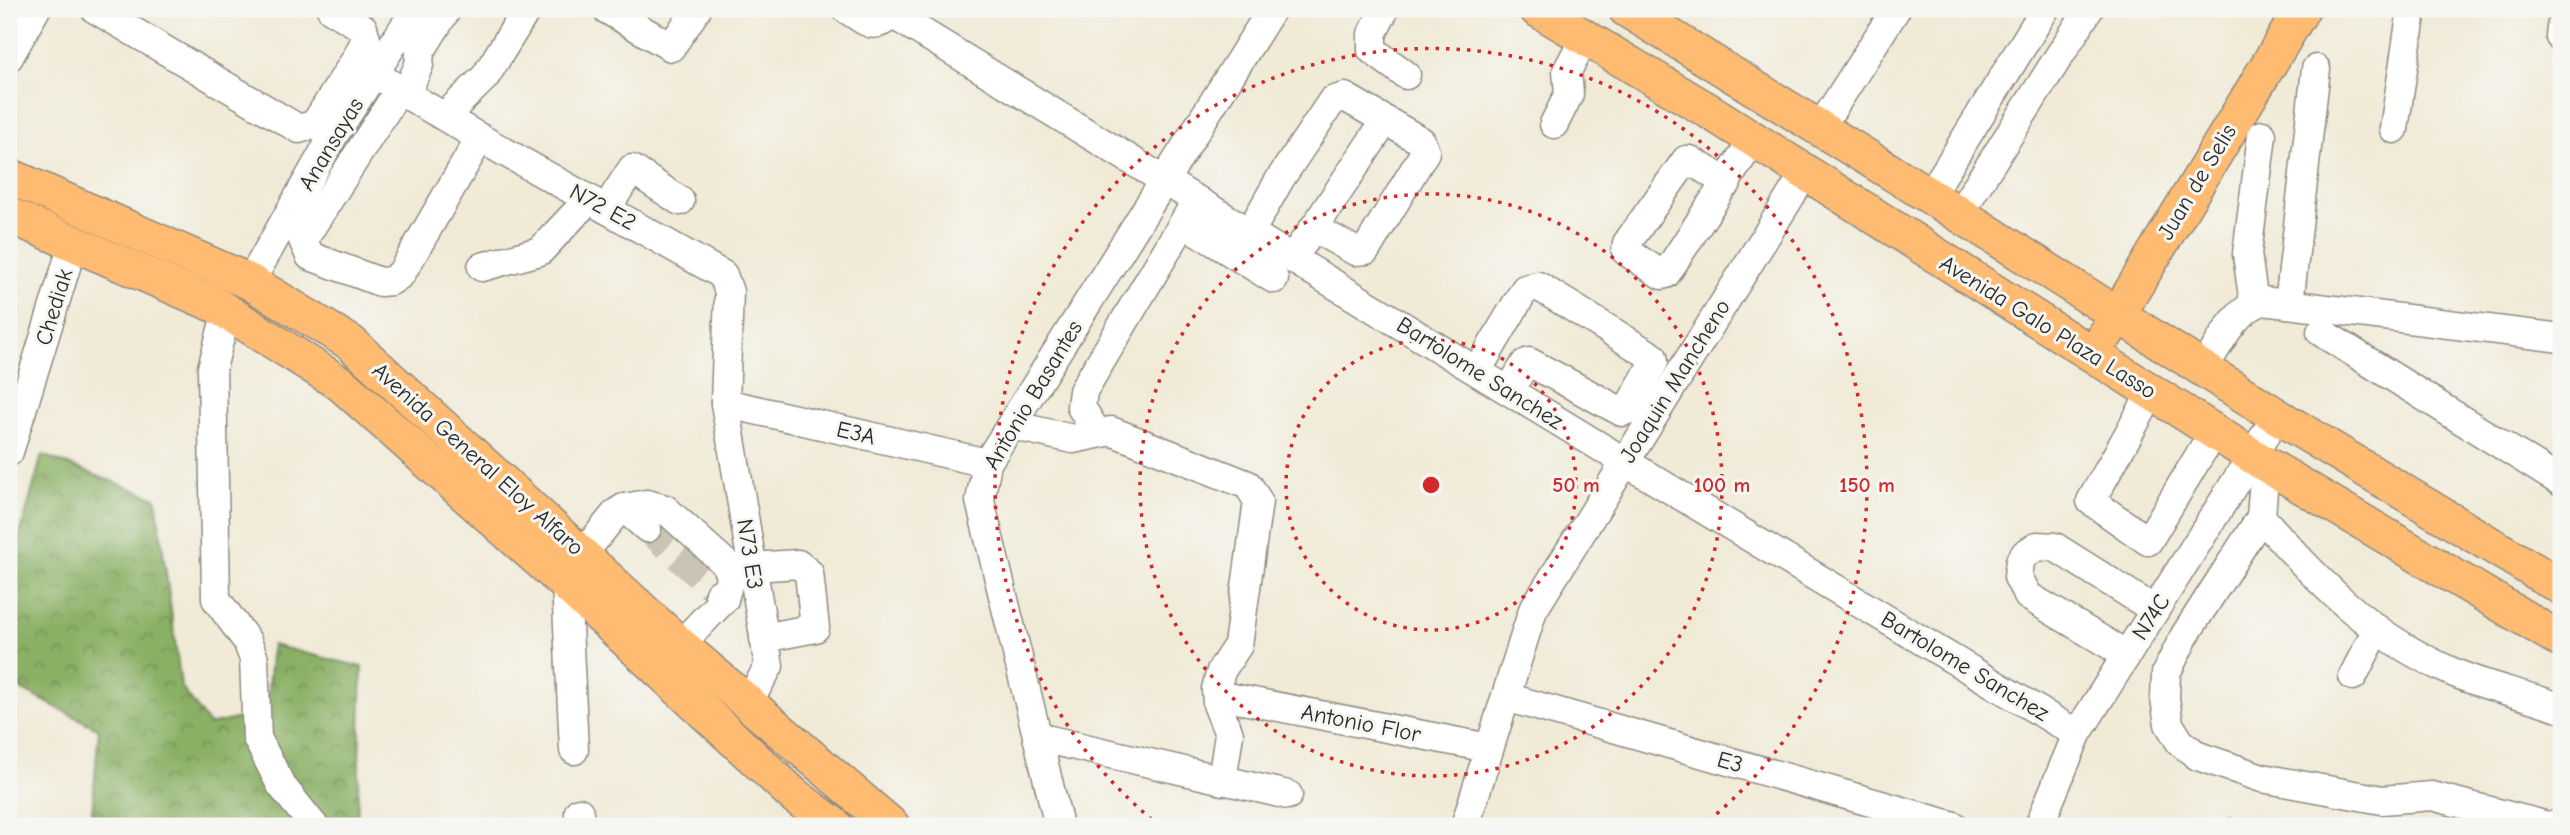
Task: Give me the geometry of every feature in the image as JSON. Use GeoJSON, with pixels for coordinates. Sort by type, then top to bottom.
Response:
{"type":"FeatureCollection","features":[{"type":"Feature","properties":{"kind":"main road","name":"Avenida Galo Plaza Lasso"},"geometry":{"type":"LineString","coordinates":[[1537,9],[1753,140],[2259,460],[2561,640]]}},
{"type":"Feature","properties":{"kind":"main road","name":"Avenida Galo Plaza Lasso"},"geometry":{"type":"LineString","coordinates":[[1626,9],[1959,214],[2277,416],[2561,587]]}},
{"type":"Feature","properties":{"kind":"main road","name":"Juan de Selis"},"geometry":{"type":"LineString","coordinates":[[2083,349],[2276,9]]}},
{"type":"Feature","properties":{"kind":"main road","name":"Juan de Selis"},"geometry":{"type":"LineString","coordinates":[[2106,309],[2302,9]]}},
{"type":"Feature","properties":{"kind":"main road","name":"Avenida General Eloy Alfaro"},"geometry":{"type":"LineString","coordinates":[[9,176],[250,282],[351,343],[574,569],[669,657],[798,811],[835,826]]}},
{"type":"Feature","properties":{"kind":"main road","name":"Avenida General Eloy Alfaro"},"geometry":{"type":"LineString","coordinates":[[9,215],[74,241],[227,311],[341,384],[574,569]]}},
{"type":"Feature","properties":{"kind":"main road","name":"Avenida General Eloy Alfaro"},"geometry":{"type":"LineString","coordinates":[[669,657],[749,701],[892,826]]}},
{"type":"Feature","properties":{"kind":"street"},"geometry":{"type":"LineString","coordinates":[[9,57],[37,9]]}},
{"type":"Feature","properties":{"kind":"street"},"geometry":{"type":"LineString","coordinates":[[95,9],[299,128],[324,130]]}},
{"type":"Feature","properties":{"kind":"street"},"geometry":{"type":"LineString","coordinates":[[331,9],[363,28],[366,34],[365,66]]}},
{"type":"Feature","properties":{"kind":"street","name":"Anansayas"},"geometry":{"type":"LineString","coordinates":[[250,282],[324,130],[365,66],[416,9]]}},
{"type":"Feature","properties":{"kind":"street"},"geometry":{"type":"LineString","coordinates":[[447,9],[420,52],[419,65],[303,240],[310,256],[380,282],[391,281],[401,274],[480,138]]}},
{"type":"Feature","properties":{"kind":"street"},"geometry":{"type":"LineString","coordinates":[[445,116],[485,77],[527,9]]}},
{"type":"Feature","properties":{"kind":"street"},"geometry":{"type":"LineString","coordinates":[[606,9],[668,47],[674,45],[697,9]]}},
{"type":"Feature","properties":{"kind":"street"},"geometry":{"type":"LineString","coordinates":[[846,9],[873,25],[881,25],[889,12]]}},
{"type":"Feature","properties":{"kind":"street","name":"Antonio Basantes"},"geometry":{"type":"LineString","coordinates":[[1059,826],[980,501],[987,463],[1272,9]]}},
{"type":"Feature","properties":{"kind":"street"},"geometry":{"type":"LineString","coordinates":[[1385,9],[1372,34],[1372,50],[1406,75]]}},
{"type":"Feature","properties":{"kind":"street"},"geometry":{"type":"LineString","coordinates":[[1820,128],[1896,9]]}},
{"type":"Feature","properties":{"kind":"street"},"geometry":{"type":"LineString","coordinates":[[2025,9],[2026,40]]}},
{"type":"Feature","properties":{"kind":"street"},"geometry":{"type":"LineString","coordinates":[[1930,196],[2045,9]]}},
{"type":"Feature","properties":{"kind":"street"},"geometry":{"type":"LineString","coordinates":[[1959,214],[2089,9]]}},
{"type":"Feature","properties":{"kind":"street"},"geometry":{"type":"LineString","coordinates":[[2394,130],[2412,9]]}},
{"type":"Feature","properties":{"kind":"street","name":"Bartolome Sanchez"},"geometry":{"type":"LineString","coordinates":[[889,12],[1165,180],[1190,211],[1250,232],[1283,268],[1477,372],[2077,734]]}},
{"type":"Feature","properties":{"kind":"street"},"geometry":{"type":"LineString","coordinates":[[1554,124],[1569,94],[1567,71],[1585,37]]}},
{"type":"Feature","properties":{"kind":"street","name":"N72 E2"},"geometry":{"type":"LineString","coordinates":[[365,66],[402,92],[480,138],[723,275],[729,292],[725,402]]}},
{"type":"Feature","properties":{"kind":"street"},"geometry":{"type":"LineString","coordinates":[[2289,304],[2316,69]]}},
{"type":"Feature","properties":{"kind":"street"},"geometry":{"type":"LineString","coordinates":[[1250,232],[1280,179],[1332,101],[1345,97],[1421,141],[1425,152],[1366,250],[1355,251],[1314,229]]}},
{"type":"Feature","properties":{"kind":"street"},"geometry":{"type":"LineString","coordinates":[[1097,433],[1081,407],[1083,391],[1190,211],[1283,268],[1314,229],[1385,121]]}},
{"type":"Feature","properties":{"kind":"street"},"geometry":{"type":"LineString","coordinates":[[2255,304],[2247,254],[2262,135]]}},
{"type":"Feature","properties":{"kind":"street"},"geometry":{"type":"LineString","coordinates":[[1727,183],[1753,140]]}},
{"type":"Feature","properties":{"kind":"street"},"geometry":{"type":"LineString","coordinates":[[482,267],[540,251],[597,204],[632,170],[680,201]]}},
{"type":"Feature","properties":{"kind":"street","name":"Joaquin Mancheno"},"geometry":{"type":"LineString","coordinates":[[1465,826],[1533,610],[1805,173]]}},
{"type":"Feature","properties":{"kind":"street","name":"Chediak"},"geometry":{"type":"LineString","coordinates":[[9,452],[74,241]]}},
{"type":"Feature","properties":{"kind":"street"},"geometry":{"type":"LineString","coordinates":[[1477,372],[1525,289],[1538,286],[1653,357],[1654,362],[1627,410],[1622,412],[1529,362],[1525,364],[1509,391]]}},
{"type":"Feature","properties":{"kind":"street"},"geometry":{"type":"LineString","coordinates":[[2203,370],[2235,320],[2263,301],[2561,338]]}},
{"type":"Feature","properties":{"kind":"street"},"geometry":{"type":"LineString","coordinates":[[227,311],[212,368],[216,599],[247,641],[254,659],[257,738],[281,785],[314,826]]}},
{"type":"Feature","properties":{"kind":"street"},"geometry":{"type":"LineString","coordinates":[[2321,332],[2561,482]]}},
{"type":"Feature","properties":{"kind":"street"},"geometry":{"type":"LineString","coordinates":[[2152,392],[2091,501],[2184,566]]}},
{"type":"Feature","properties":{"kind":"street","name":"E3A"},"geometry":{"type":"LineString","coordinates":[[725,402],[987,463]]}},
{"type":"Feature","properties":{"kind":"street","name":"N73 E3"},"geometry":{"type":"LineString","coordinates":[[725,402],[769,666],[749,701]]}},
{"type":"Feature","properties":{"kind":"street","name":"N74C"},"geometry":{"type":"LineString","coordinates":[[2039,826],[2077,734],[2184,566],[2259,460],[2277,416]]}},
{"type":"Feature","properties":{"kind":"street"},"geometry":{"type":"LineString","coordinates":[[1012,425],[1073,439],[1111,431],[1248,485],[1255,491],[1258,501],[1238,645],[1220,671],[1216,689],[1217,704],[1229,734],[1222,781]]}},
{"type":"Feature","properties":{"kind":"street"},"geometry":{"type":"LineString","coordinates":[[2148,541],[2214,431]]}},
{"type":"Feature","properties":{"kind":"street"},"geometry":{"type":"LineString","coordinates":[[2259,460],[2261,517],[2185,635],[2166,673],[2165,699],[2169,724],[2180,742],[2198,755],[2262,778],[2382,800],[2432,796],[2548,826],[2561,823]]}},
{"type":"Feature","properties":{"kind":"street"},"geometry":{"type":"LineString","coordinates":[[574,750],[574,569],[616,513],[624,508],[648,503],[665,509],[726,564],[730,578],[722,596],[669,657]]}},
{"type":"Feature","properties":{"kind":"street"},"geometry":{"type":"LineString","coordinates":[[624,508],[647,528]]}},
{"type":"Feature","properties":{"kind":"street"},"geometry":{"type":"LineString","coordinates":[[2261,517],[2333,596],[2376,631],[2451,671],[2561,708]]}},
{"type":"Feature","properties":{"kind":"street"},"geometry":{"type":"LineString","coordinates":[[2127,655],[2028,596],[2018,577],[2020,561],[2025,554],[2038,546],[2055,547],[2155,610]]}},
{"type":"Feature","properties":{"kind":"street"},"geometry":{"type":"LineString","coordinates":[[752,567],[798,564],[809,573],[814,628],[764,638]]}},
{"type":"Feature","properties":{"kind":"street"},"geometry":{"type":"LineString","coordinates":[[2353,676],[2376,631]]}},
{"type":"Feature","properties":{"kind":"street","name":"E3"},"geometry":{"type":"LineString","coordinates":[[1506,697],[1954,826]]}},
{"type":"Feature","properties":{"kind":"street","name":"Antonio Flor"},"geometry":{"type":"LineString","coordinates":[[1233,698],[1489,748]]}},
{"type":"Feature","properties":{"kind":"street"},"geometry":{"type":"LineString","coordinates":[[1037,737],[1288,795]]}},
{"type":"Feature","properties":{"kind":"path"},"geometry":{"type":"LineString","coordinates":[[2228,826],[2232,813]]}},
{"type":"Feature","properties":{"kind":"green space"},"geometry":{"type":"Polygon","coordinates":[[[42,455],[156,498],[181,686],[209,725],[266,712],[272,645],[362,667],[357,826],[91,826],[99,729],[9,683],[9,575],[42,455]]]}},
{"type":"Feature","properties":{"kind":"tunnel"},"geometry":{"type":"LineString","coordinates":[[647,528],[719,594]]}}]}
